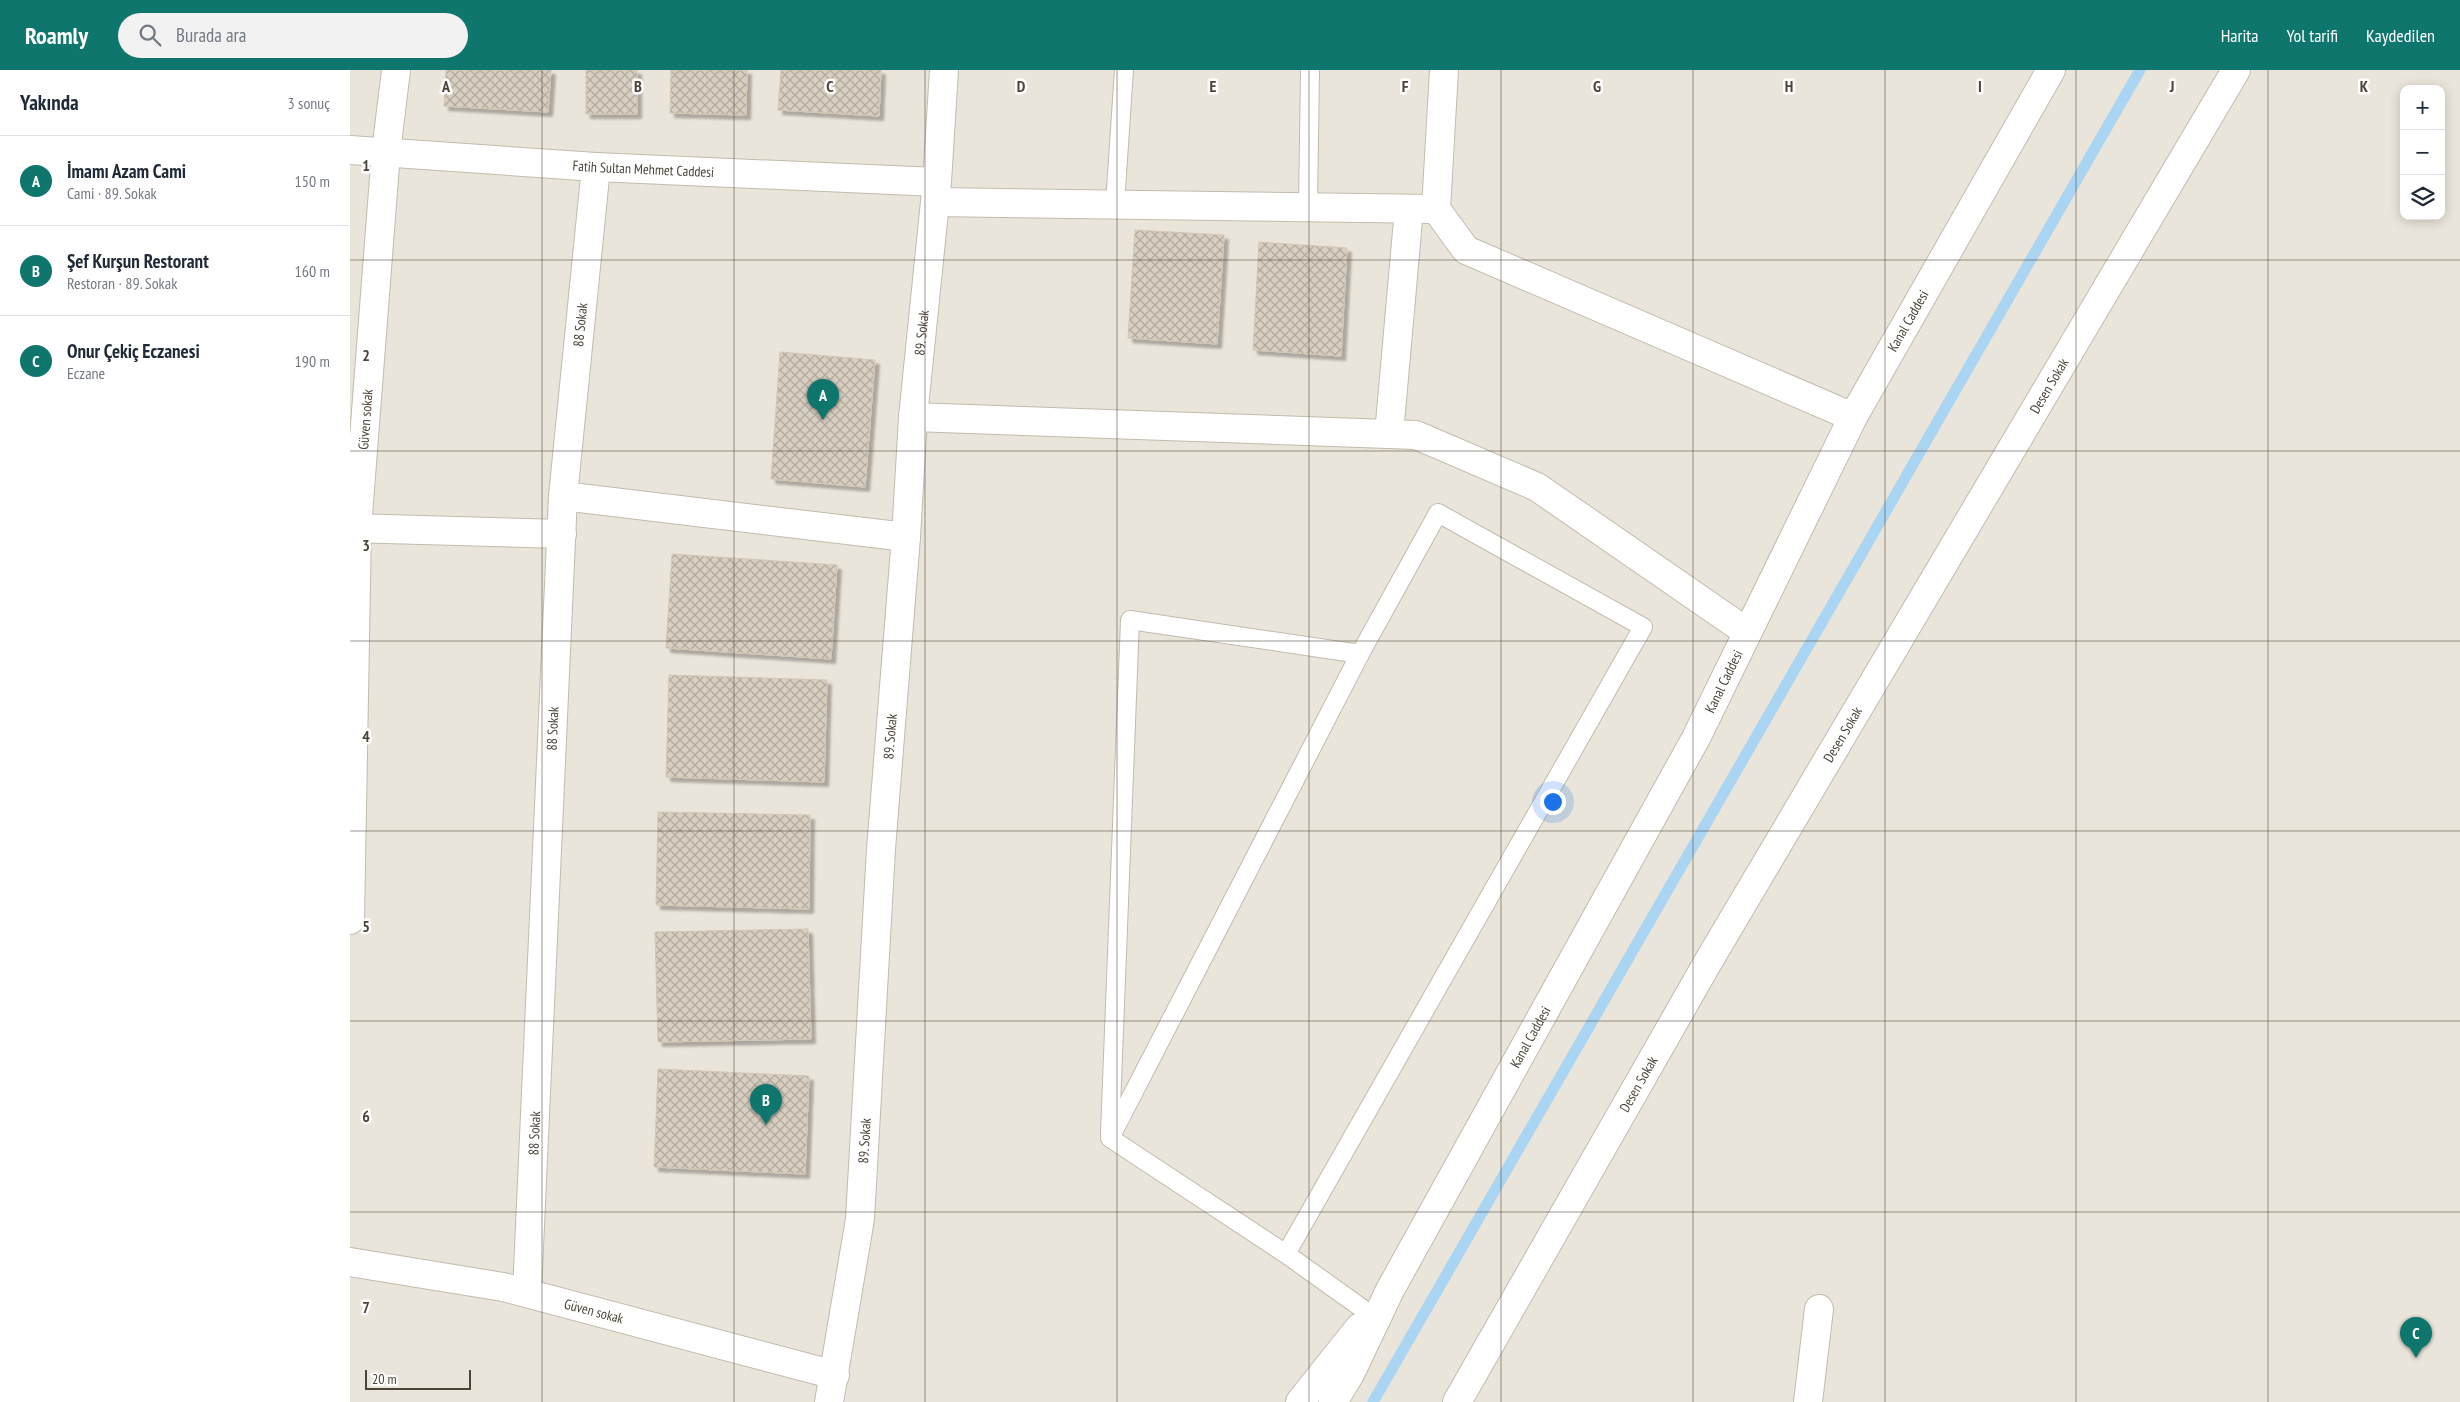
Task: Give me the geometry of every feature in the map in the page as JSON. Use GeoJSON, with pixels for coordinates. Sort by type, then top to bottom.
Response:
{"type":"FeatureCollection","features":[{"type":"Feature","properties":{"kind":"street","name":"Güven sokak"},"geometry":{"type":"LineString","coordinates":[[350,920],[354,528],[386,152],[396,70]]}},
{"type":"Feature","properties":{"kind":"street","name":"89. Sokak"},"geometry":{"type":"LineString","coordinates":[[829,1402],[860,1219],[881,849],[906,537],[913,417],[936,192],[944,70]]}},
{"type":"Feature","properties":{"kind":"street"},"geometry":{"type":"LineString","coordinates":[[1444,70],[1436,209],[1466,250],[1853,417]]}},
{"type":"Feature","properties":{"kind":"street","name":"Kanal Caddesi"},"geometry":{"type":"LineString","coordinates":[[1390,1290],[1696,738],[1853,417],[2051,70]]}},
{"type":"Feature","properties":{"kind":"street","name":"Desen Sokak"},"geometry":{"type":"LineString","coordinates":[[1457,1402],[1708,962],[2236,70]]}},
{"type":"Feature","properties":{"kind":"street","name":"Fatih Sultan Mehmet Caddesi"},"geometry":{"type":"LineString","coordinates":[[350,150],[1115,204],[1436,209]]}},
{"type":"Feature","properties":{"kind":"street","name":"88 Sokak"},"geometry":{"type":"LineString","coordinates":[[526,1292],[563,496],[596,167]]}},
{"type":"Feature","properties":{"kind":"street"},"geometry":{"type":"LineString","coordinates":[[1389,434],[1409,209]]}},
{"type":"Feature","properties":{"kind":"street"},"geometry":{"type":"LineString","coordinates":[[913,417],[1416,435],[1537,487],[1747,632]]}},
{"type":"Feature","properties":{"kind":"street"},"geometry":{"type":"LineString","coordinates":[[563,496],[906,537]]}},
{"type":"Feature","properties":{"kind":"street"},"geometry":{"type":"LineString","coordinates":[[354,528],[562,534]]}},
{"type":"Feature","properties":{"kind":"street","name":"Güven sokak"},"geometry":{"type":"LineString","coordinates":[[350,1262],[526,1292],[835,1375]]}},
{"type":"Feature","properties":{"kind":"street"},"geometry":{"type":"LineString","coordinates":[[1300,1402],[1390,1290]]}},
{"type":"Feature","properties":{"kind":"street"},"geometry":{"type":"LineString","coordinates":[[1332,1402],[1350,1374],[1390,1290]]}},
{"type":"Feature","properties":{"kind":"street"},"geometry":{"type":"LineString","coordinates":[[1808,1402],[1819,1309]]}},
{"type":"Feature","properties":{"kind":"lane"},"geometry":{"type":"LineString","coordinates":[[1115,204],[1124,70]]}},
{"type":"Feature","properties":{"kind":"lane"},"geometry":{"type":"LineString","coordinates":[[1308,207],[1310,70]]}},
{"type":"Feature","properties":{"kind":"lane"},"geometry":{"type":"LineString","coordinates":[[1110,1138],[1360,654],[1438,513],[1644,627],[1286,1254]]}},
{"type":"Feature","properties":{"kind":"lane"},"geometry":{"type":"LineString","coordinates":[[1110,1138],[1130,620],[1360,654]]}},
{"type":"Feature","properties":{"kind":"lane"},"geometry":{"type":"LineString","coordinates":[[1110,1138],[1286,1254],[1370,1314]]}},
{"type":"Feature","properties":{"kind":"shaded area"},"geometry":{"type":"Polygon","coordinates":[[[350,70],[2460,70],[2460,1402],[350,1402],[350,70]]]}},
{"type":"Feature","properties":{"kind":"building"},"geometry":{"type":"Polygon","coordinates":[[[446,70],[551,70],[548,112],[444,106],[446,70]]]}},
{"type":"Feature","properties":{"kind":"building"},"geometry":{"type":"Polygon","coordinates":[[[586,70],[637,70],[637,114],[586,114],[586,70]]]}},
{"type":"Feature","properties":{"kind":"building"},"geometry":{"type":"Polygon","coordinates":[[[671,70],[747,70],[746,115],[670,113],[671,70]]]}},
{"type":"Feature","properties":{"kind":"building"},"geometry":{"type":"Polygon","coordinates":[[[781,70],[881,70],[879,116],[778,110],[781,70]]]}},
{"type":"Feature","properties":{"kind":"building"},"geometry":{"type":"Polygon","coordinates":[[[1135,230],[1224,235],[1217,344],[1128,338],[1135,230]]]}},
{"type":"Feature","properties":{"kind":"building"},"geometry":{"type":"Polygon","coordinates":[[[1259,242],[1347,248],[1341,356],[1253,350],[1259,242]]]}},
{"type":"Feature","properties":{"kind":"building"},"geometry":{"type":"Polygon","coordinates":[[[780,352],[875,360],[865,487],[771,479],[780,352]]]}},
{"type":"Feature","properties":{"kind":"building"},"geometry":{"type":"Polygon","coordinates":[[[672,554],[837,565],[831,659],[666,648],[672,554]]]}},
{"type":"Feature","properties":{"kind":"building"},"geometry":{"type":"Polygon","coordinates":[[[669,675],[827,680],[824,782],[666,777],[669,675]]]}},
{"type":"Feature","properties":{"kind":"building"},"geometry":{"type":"Polygon","coordinates":[[[658,812],[810,815],[809,909],[656,905],[658,812]]]}},
{"type":"Feature","properties":{"kind":"building"},"geometry":{"type":"Polygon","coordinates":[[[808,929],[811,1039],[658,1042],[655,932],[808,929]]]}},
{"type":"Feature","properties":{"kind":"building"},"geometry":{"type":"Polygon","coordinates":[[[658,1069],[809,1076],[805,1174],[654,1167],[658,1069]]]}},
{"type":"Feature","properties":{"kind":"waterway"},"geometry":{"type":"LineString","coordinates":[[1373,1402],[2140,70]]}},
{"type":"Feature","properties":{"kind":"place","name":"İmamı Azam Cami"},"geometry":{"type":"Point","coordinates":[823,420]}},
{"type":"Feature","properties":{"kind":"place","name":"Şef Kurşun Restorant"},"geometry":{"type":"Point","coordinates":[766,1125]}},
{"type":"Feature","properties":{"kind":"place","name":"Onur Çekiç Eczanesi"},"geometry":{"type":"Point","coordinates":[2416,1358]}}]}
